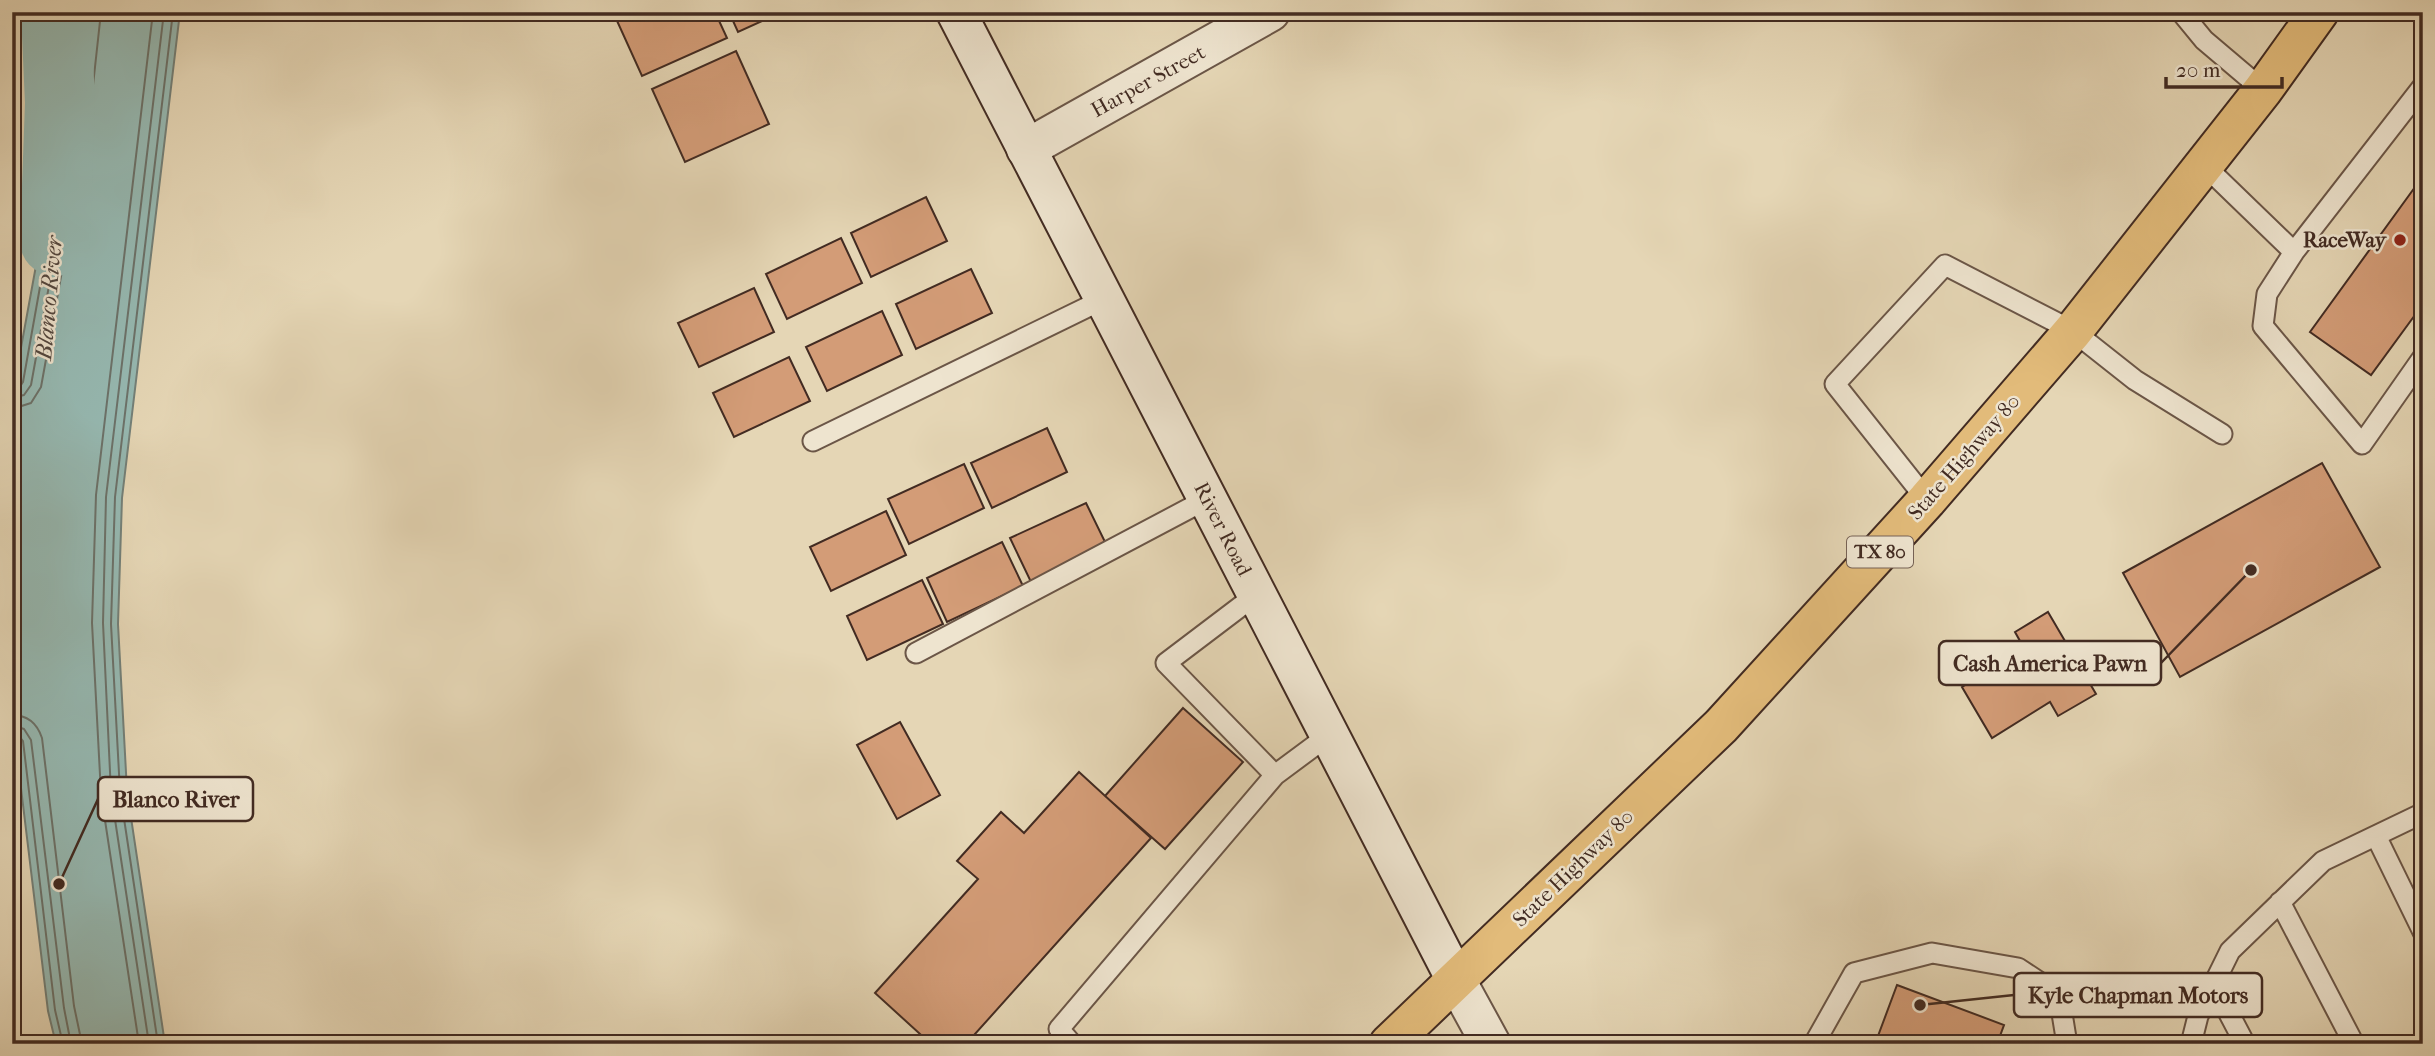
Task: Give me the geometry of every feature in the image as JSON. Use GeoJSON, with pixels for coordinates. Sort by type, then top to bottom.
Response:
{"type":"FeatureCollection","features":[{"type":"Feature","properties":{"kind":"main road","name":"State Highway 80"},"geometry":{"type":"LineString","coordinates":[[1389,1044],[1721,726],[1927,500],[2073,331],[2263,90],[2319,12]]}},
{"type":"Feature","properties":{"kind":"street","name":"River Road"},"geometry":{"type":"LineString","coordinates":[[956,12],[1491,1044]]}},
{"type":"Feature","properties":{"kind":"street","name":"Harper Street"},"geometry":{"type":"LineString","coordinates":[[1026,149],[1270,12]]}},
{"type":"Feature","properties":{"kind":"lane"},"geometry":{"type":"LineString","coordinates":[[2181,12],[2204,40],[2263,90]]}},
{"type":"Feature","properties":{"kind":"lane"},"geometry":{"type":"LineString","coordinates":[[2423,86],[2294,252],[2267,294],[2263,326],[2362,444],[2423,356]]}},
{"type":"Feature","properties":{"kind":"lane"},"geometry":{"type":"LineString","coordinates":[[2204,165],[2294,252]]}},
{"type":"Feature","properties":{"kind":"lane"},"geometry":{"type":"LineString","coordinates":[[1927,500],[1835,384],[1945,265],[2073,331],[2134,380],[2222,434]]}},
{"type":"Feature","properties":{"kind":"lane"},"geometry":{"type":"LineString","coordinates":[[813,441],[1104,299]]}},
{"type":"Feature","properties":{"kind":"lane"},"geometry":{"type":"LineString","coordinates":[[916,653],[1208,499]]}},
{"type":"Feature","properties":{"kind":"lane"},"geometry":{"type":"LineString","coordinates":[[1256,594],[1166,663],[1275,775]]}},
{"type":"Feature","properties":{"kind":"lane"},"geometry":{"type":"LineString","coordinates":[[1072,1044],[1059,1030],[1275,775],[1329,735]]}},
{"type":"Feature","properties":{"kind":"lane"},"geometry":{"type":"LineString","coordinates":[[2191,1044],[2199,1016],[2231,951],[2280,902],[2323,861],[2423,813]]}},
{"type":"Feature","properties":{"kind":"lane"},"geometry":{"type":"LineString","coordinates":[[2375,836],[2423,932]]}},
{"type":"Feature","properties":{"kind":"lane"},"geometry":{"type":"LineString","coordinates":[[2280,902],[2354,1044]]}},
{"type":"Feature","properties":{"kind":"lane"},"geometry":{"type":"LineString","coordinates":[[1814,1044],[1854,973],[1932,953],[2018,968],[2059,995],[2067,1044]]}},
{"type":"Feature","properties":{"kind":"lane"},"geometry":{"type":"LineString","coordinates":[[2214,985],[2245,1044]]}},
{"type":"Feature","properties":{"kind":"water"},"geometry":{"type":"Polygon","coordinates":[[[75,12],[180,12],[122,498],[118,624],[127,791],[165,1044],[56,1044],[48,1011],[12,714],[12,417],[16,375],[63,118],[75,12]]]}},
{"type":"Feature","properties":{"kind":"building"},"geometry":{"type":"Polygon","coordinates":[[[613,12],[715,12],[727,38],[642,76],[613,12]]]}},
{"type":"Feature","properties":{"kind":"building"},"geometry":{"type":"Polygon","coordinates":[[[729,12],[782,12],[738,32],[729,12]]]}},
{"type":"Feature","properties":{"kind":"building"},"geometry":{"type":"Polygon","coordinates":[[[736,51],[769,124],[685,162],[652,89],[736,51]]]}},
{"type":"Feature","properties":{"kind":"building","name":"RaceWay"},"geometry":{"type":"Polygon","coordinates":[[[2423,176],[2423,304],[2371,375],[2310,332],[2423,176]]]}},
{"type":"Feature","properties":{"kind":"building"},"geometry":{"type":"Polygon","coordinates":[[[926,197],[947,241],[871,277],[851,233],[926,197]]]}},
{"type":"Feature","properties":{"kind":"building"},"geometry":{"type":"Polygon","coordinates":[[[841,238],[862,283],[787,319],[766,274],[841,238]]]}},
{"type":"Feature","properties":{"kind":"building"},"geometry":{"type":"Polygon","coordinates":[[[971,269],[992,313],[916,349],[896,304],[971,269]]]}},
{"type":"Feature","properties":{"kind":"building"},"geometry":{"type":"Polygon","coordinates":[[[754,288],[774,332],[699,367],[678,323],[754,288]]]}},
{"type":"Feature","properties":{"kind":"building"},"geometry":{"type":"Polygon","coordinates":[[[882,311],[902,355],[827,391],[806,347],[882,311]]]}},
{"type":"Feature","properties":{"kind":"building"},"geometry":{"type":"Polygon","coordinates":[[[789,357],[810,401],[734,437],[713,393],[789,357]]]}},
{"type":"Feature","properties":{"kind":"building"},"geometry":{"type":"Polygon","coordinates":[[[1047,428],[1067,472],[992,508],[971,463],[1047,428]]]}},
{"type":"Feature","properties":{"kind":"building"},"geometry":{"type":"Polygon","coordinates":[[[2322,463],[2380,567],[2180,677],[2123,573],[2322,463]]]}},
{"type":"Feature","properties":{"kind":"building"},"geometry":{"type":"Polygon","coordinates":[[[964,464],[984,508],[909,544],[888,499],[964,464]]]}},
{"type":"Feature","properties":{"kind":"building"},"geometry":{"type":"Polygon","coordinates":[[[1086,503],[1107,546],[1031,582],[1010,538],[1086,503]]]}},
{"type":"Feature","properties":{"kind":"building"},"geometry":{"type":"Polygon","coordinates":[[[886,511],[906,555],[831,591],[810,547],[886,511]]]}},
{"type":"Feature","properties":{"kind":"building"},"geometry":{"type":"Polygon","coordinates":[[[1002,542],[1023,586],[947,622],[927,578],[1002,542]]]}},
{"type":"Feature","properties":{"kind":"building"},"geometry":{"type":"Polygon","coordinates":[[[922,580],[943,624],[867,660],[847,616],[922,580]]]}},
{"type":"Feature","properties":{"kind":"building"},"geometry":{"type":"Polygon","coordinates":[[[2048,612],[2096,694],[2058,716],[2050,702],[1992,738],[1962,687],[2025,650],[2015,632],[2048,612]]]}},
{"type":"Feature","properties":{"kind":"building"},"geometry":{"type":"Polygon","coordinates":[[[1183,708],[1243,762],[1165,849],[1105,796],[1183,708]]]}},
{"type":"Feature","properties":{"kind":"building"},"geometry":{"type":"Polygon","coordinates":[[[900,722],[940,795],[897,819],[857,745],[900,722]]]}},
{"type":"Feature","properties":{"kind":"building"},"geometry":{"type":"Polygon","coordinates":[[[1079,772],[1151,838],[966,1044],[931,1044],[875,993],[978,879],[957,861],[1001,812],[1024,833],[1079,772]]]}},
{"type":"Feature","properties":{"kind":"building"},"geometry":{"type":"Polygon","coordinates":[[[1897,985],[2004,1025],[1997,1044],[1875,1044],[1897,985]]]}},
{"type":"Feature","properties":{"kind":"waterway","name":"Blanco River"},"geometry":{"type":"LineString","coordinates":[[55,241],[60,103],[56,12]]}},
{"type":"Feature","properties":{"kind":"place","name":"RaceWay"},"geometry":{"type":"Point","coordinates":[2400,240]}},
{"type":"Feature","properties":{"kind":"place","name":"Cash America Pawn"},"geometry":{"type":"Point","coordinates":[2251,570]}},
{"type":"Feature","properties":{"kind":"place","name":"Blanco River"},"geometry":{"type":"Point","coordinates":[59,884]}},
{"type":"Feature","properties":{"kind":"place","name":"Kyle Chapman Motors"},"geometry":{"type":"Point","coordinates":[1920,1005]}}]}
